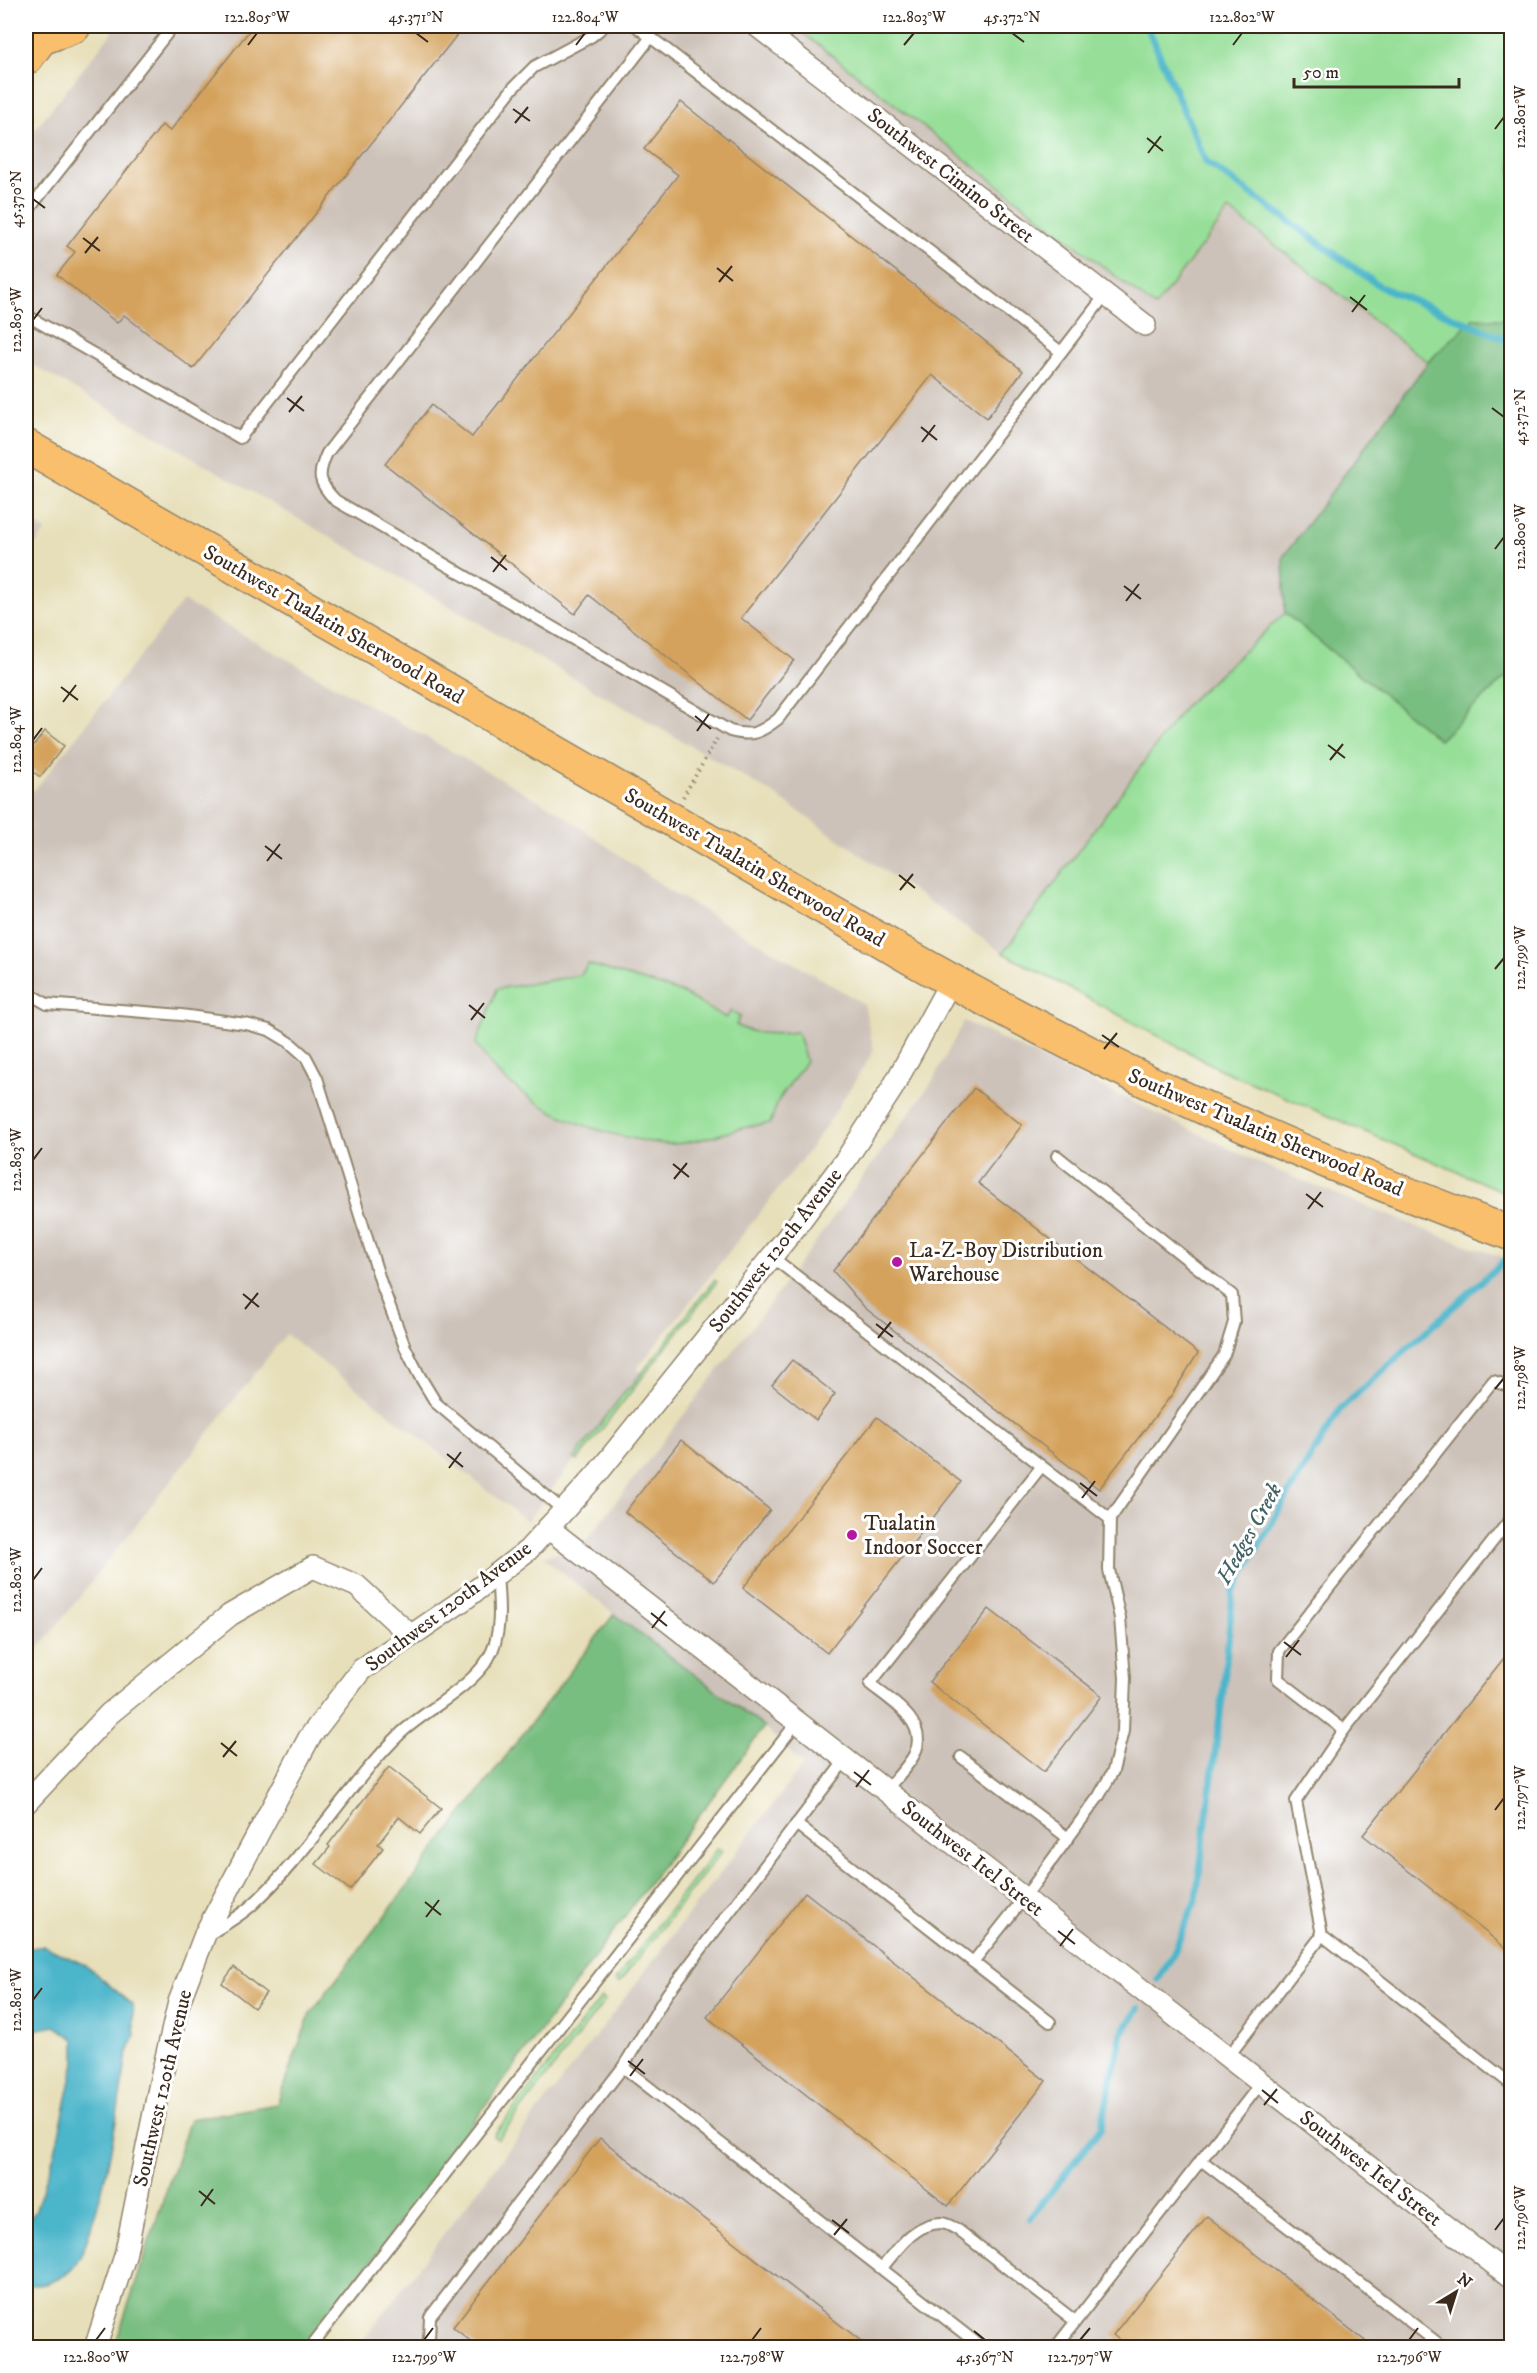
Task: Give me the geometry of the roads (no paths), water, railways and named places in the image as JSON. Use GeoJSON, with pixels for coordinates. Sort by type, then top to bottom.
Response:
{"type":"FeatureCollection","features":[{"type":"Feature","properties":{"kind":"main road"},"geometry":{"type":"LineString","coordinates":[[36,40],[74,26]]}},
{"type":"Feature","properties":{"kind":"main road","name":"Southwest Tualatin Sherwood Road"},"geometry":{"type":"LineString","coordinates":[[26,446],[951,981],[1152,1084],[1288,1144],[1512,1234]]}},
{"type":"Feature","properties":{"kind":"street","name":"Southwest Cimino Street"},"geometry":{"type":"LineString","coordinates":[[757,26],[1146,325]]}},
{"type":"Feature","properties":{"kind":"street","name":"Southwest 120th Avenue"},"geometry":{"type":"LineString","coordinates":[[95,2348],[125,2256],[179,2002],[203,1940],[309,1738],[362,1670],[466,1598],[528,1550],[597,1474],[772,1257],[847,1158],[892,1089],[951,981]]}},
{"type":"Feature","properties":{"kind":"street","name":"Southwest Itel Street"},"geometry":{"type":"LineString","coordinates":[[548,1528],[1512,2278]]}},
{"type":"Feature","properties":{"kind":"street"},"geometry":{"type":"LineString","coordinates":[[26,1803],[109,1714],[230,1615],[313,1567],[357,1586],[410,1635]]}},
{"type":"Feature","properties":{"kind":"lane"},"geometry":{"type":"LineString","coordinates":[[26,213],[173,26]]}},
{"type":"Feature","properties":{"kind":"lane"},"geometry":{"type":"LineString","coordinates":[[26,315],[240,438],[513,88],[534,67],[592,36],[604,26]]}},
{"type":"Feature","properties":{"kind":"lane"},"geometry":{"type":"LineString","coordinates":[[636,26],[1061,352]]}},
{"type":"Feature","properties":{"kind":"lane"},"geometry":{"type":"LineString","coordinates":[[651,37],[327,453],[320,470],[322,486],[335,500],[725,729],[746,735],[764,730],[778,719],[1106,294]]}},
{"type":"Feature","properties":{"kind":"lane"},"geometry":{"type":"LineString","coordinates":[[26,992],[47,1004],[181,1015],[246,1024],[269,1030],[289,1042],[306,1057],[317,1078],[381,1283],[405,1347],[419,1375],[436,1402],[564,1511]]}},
{"type":"Feature","properties":{"kind":"lane"},"geometry":{"type":"LineString","coordinates":[[973,1962],[1024,1898],[1099,1796],[1113,1771],[1123,1731],[1125,1678],[1120,1618],[1109,1570],[1110,1519],[1224,1355],[1234,1322],[1232,1295],[1057,1156]]}},
{"type":"Feature","properties":{"kind":"lane"},"geometry":{"type":"LineString","coordinates":[[772,1257],[1110,1519]]}},
{"type":"Feature","properties":{"kind":"lane"},"geometry":{"type":"LineString","coordinates":[[1344,1730],[1278,1679],[1279,1651],[1493,1381],[1512,1387]]}},
{"type":"Feature","properties":{"kind":"lane"},"geometry":{"type":"LineString","coordinates":[[886,1790],[915,1754],[919,1738],[912,1721],[870,1684],[1041,1467]]}},
{"type":"Feature","properties":{"kind":"lane"},"geometry":{"type":"LineString","coordinates":[[1512,1517],[1344,1730],[1296,1801],[1322,1935],[1512,2085]]}},
{"type":"Feature","properties":{"kind":"lane"},"geometry":{"type":"LineString","coordinates":[[203,1940],[251,1906],[287,1869],[402,1732],[459,1688],[488,1659],[496,1638],[500,1605],[497,1574]]}},
{"type":"Feature","properties":{"kind":"lane"},"geometry":{"type":"LineString","coordinates":[[312,2348],[315,2341],[798,1721]]}},
{"type":"Feature","properties":{"kind":"lane"},"geometry":{"type":"LineString","coordinates":[[961,1757],[1068,1838]]}},
{"type":"Feature","properties":{"kind":"lane"},"geometry":{"type":"LineString","coordinates":[[438,2348],[429,2340],[430,2317],[623,2067],[667,1994],[846,1759]]}},
{"type":"Feature","properties":{"kind":"lane"},"geometry":{"type":"LineString","coordinates":[[796,1824],[1050,2022]]}},
{"type":"Feature","properties":{"kind":"lane"},"geometry":{"type":"LineString","coordinates":[[1228,2057],[1322,1935]]}},
{"type":"Feature","properties":{"kind":"lane"},"geometry":{"type":"LineString","coordinates":[[623,2067],[983,2348]]}},
{"type":"Feature","properties":{"kind":"lane"},"geometry":{"type":"LineString","coordinates":[[1055,2348],[1261,2083]]}},
{"type":"Feature","properties":{"kind":"lane"},"geometry":{"type":"LineString","coordinates":[[1201,2160],[1444,2348]]}},
{"type":"Feature","properties":{"kind":"lane"},"geometry":{"type":"LineString","coordinates":[[882,2268],[905,2240],[926,2226],[942,2223],[958,2230],[1076,2321]]}},
{"type":"Feature","properties":{"kind":"water"},"geometry":{"type":"Polygon","coordinates":[[[44,1946],[85,1965],[132,2004],[135,2036],[127,2055],[98,2206],[83,2252],[66,2274],[53,2281],[32,2285],[26,2284],[26,2225],[36,2209],[55,2152],[75,2062],[75,2039],[55,2026],[34,2030],[26,2039],[26,1949],[44,1946]]]}},
{"type":"Feature","properties":{"kind":"waterway"},"geometry":{"type":"LineString","coordinates":[[1147,26],[1206,162],[1381,287],[1512,342]]}},
{"type":"Feature","properties":{"kind":"waterway","name":"Hedges Creek"},"geometry":{"type":"LineString","coordinates":[[1158,1979],[1172,1957],[1196,1899],[1223,1692],[1233,1592],[1284,1501],[1340,1409],[1512,1254]]}},
{"type":"Feature","properties":{"kind":"waterway","name":"Hedges Creek"},"geometry":{"type":"LineString","coordinates":[[1030,2218],[1101,2128],[1122,2033],[1138,2009]]}},
{"type":"Feature","properties":{"kind":"place","name":"La-Z-Boy Distribution Warehouse"},"geometry":{"type":"Point","coordinates":[897,1262]}},
{"type":"Feature","properties":{"kind":"place","name":"Tualatin Indoor Soccer"},"geometry":{"type":"Point","coordinates":[852,1535]}}]}
